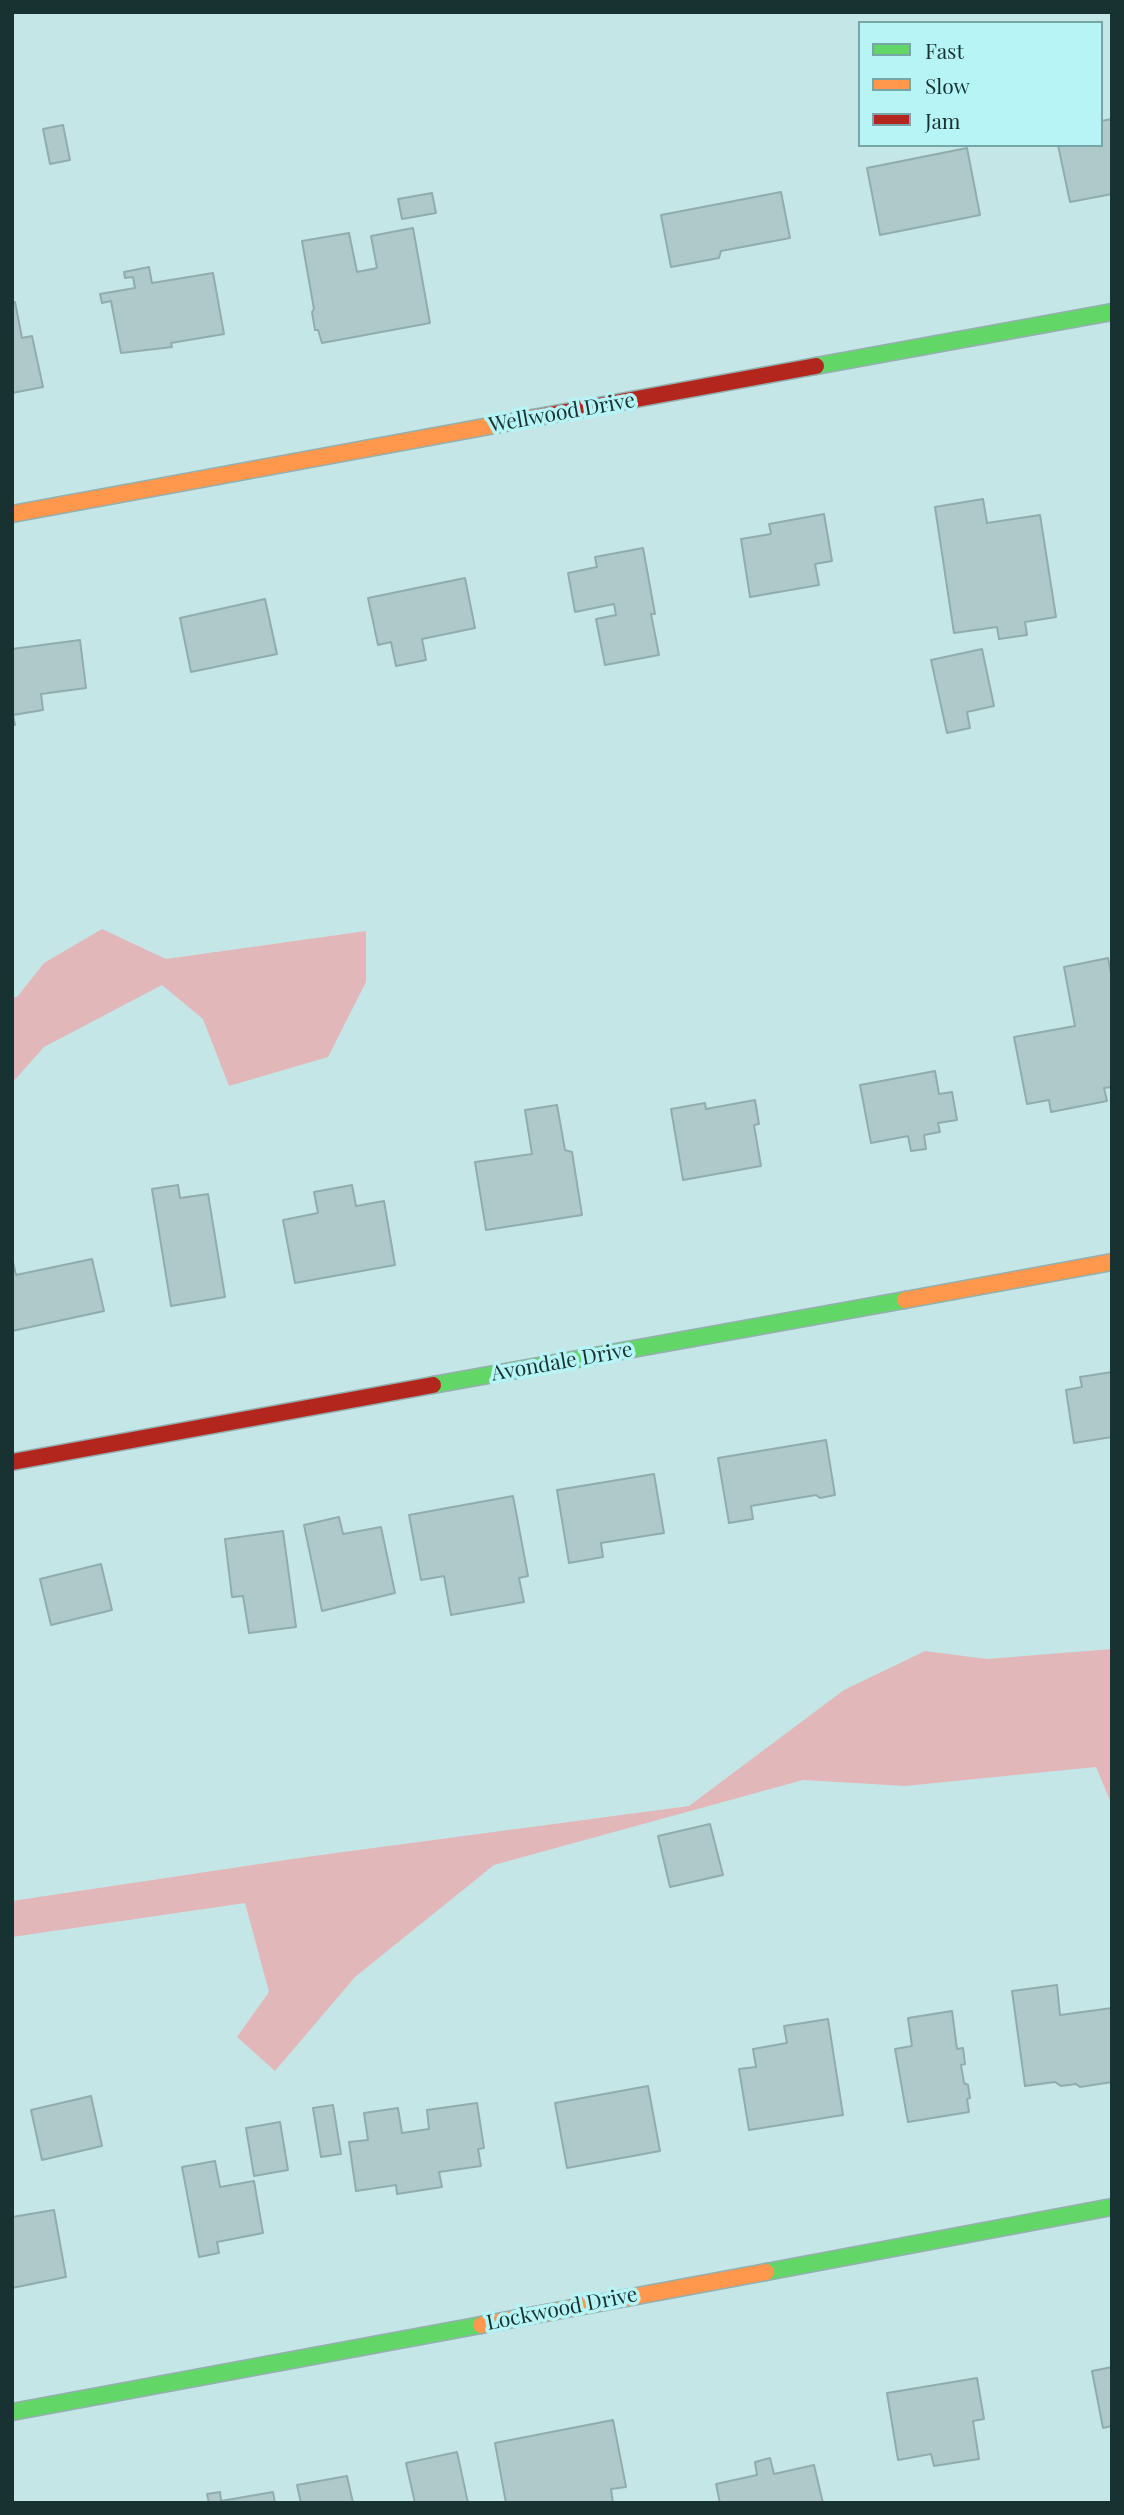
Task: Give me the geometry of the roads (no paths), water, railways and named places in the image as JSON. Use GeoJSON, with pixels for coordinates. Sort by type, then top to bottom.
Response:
{"type":"FeatureCollection","features":[{"type":"Feature","properties":{"kind":"street","name":"Wellwood Drive"},"geometry":{"type":"LineString","coordinates":[[12,514],[1112,312]]}},
{"type":"Feature","properties":{"kind":"street","name":"Avondale Drive"},"geometry":{"type":"LineString","coordinates":[[12,1462],[1112,1262]]}},
{"type":"Feature","properties":{"kind":"street","name":"Lockwood Drive"},"geometry":{"type":"LineString","coordinates":[[12,2412],[1112,2207]]}}]}
